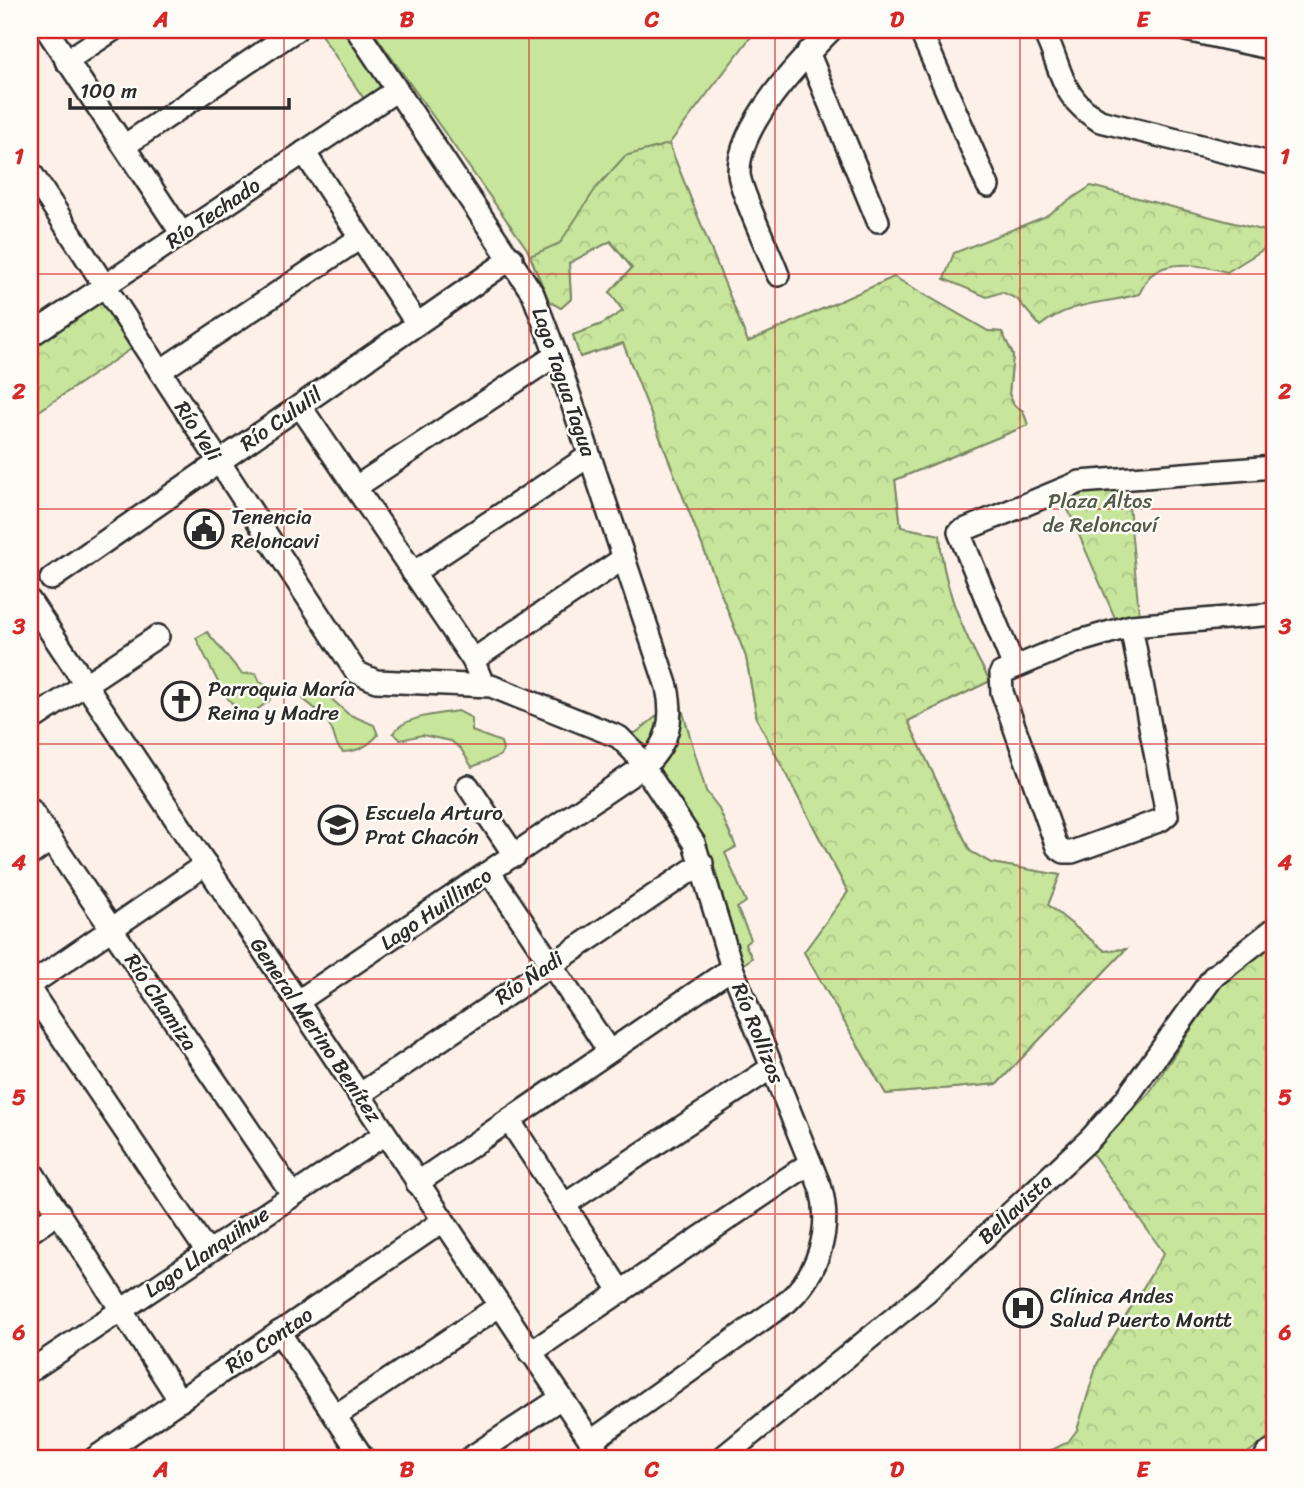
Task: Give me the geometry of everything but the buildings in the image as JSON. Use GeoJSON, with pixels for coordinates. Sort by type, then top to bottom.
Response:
{"type":"FeatureCollection","features":[{"type":"Feature","properties":{"kind":"street"},"geometry":{"type":"LineString","coordinates":[[47,30],[181,234]]}},
{"type":"Feature","properties":{"kind":"street"},"geometry":{"type":"LineString","coordinates":[[66,61],[113,30]]}},
{"type":"Feature","properties":{"kind":"street"},"geometry":{"type":"LineString","coordinates":[[124,146],[296,30]]}},
{"type":"Feature","properties":{"kind":"street","name":"Lago Tagua Tagua"},"geometry":{"type":"LineString","coordinates":[[357,30],[512,258],[533,294],[556,355],[670,699],[667,736],[659,751],[643,766]]}},
{"type":"Feature","properties":{"kind":"street"},"geometry":{"type":"LineString","coordinates":[[778,275],[739,174],[746,139],[779,88],[808,52],[831,30]]}},
{"type":"Feature","properties":{"kind":"street"},"geometry":{"type":"LineString","coordinates":[[920,30],[989,186]]}},
{"type":"Feature","properties":{"kind":"street"},"geometry":{"type":"LineString","coordinates":[[1043,30],[1065,88],[1090,115],[1100,121],[1270,160]]}},
{"type":"Feature","properties":{"kind":"street"},"geometry":{"type":"LineString","coordinates":[[1186,30],[1274,50]]}},
{"type":"Feature","properties":{"kind":"street"},"geometry":{"type":"LineString","coordinates":[[808,52],[878,221]]}},
{"type":"Feature","properties":{"kind":"street","name":"Río Techado"},"geometry":{"type":"LineString","coordinates":[[30,337],[397,90]]}},
{"type":"Feature","properties":{"kind":"street"},"geometry":{"type":"LineString","coordinates":[[304,152],[417,324]]}},
{"type":"Feature","properties":{"kind":"street","name":"Río Yeli"},"geometry":{"type":"LineString","coordinates":[[30,171],[38,200],[105,286],[351,666],[362,676],[376,681]]}},
{"type":"Feature","properties":{"kind":"street"},"geometry":{"type":"LineString","coordinates":[[160,371],[359,238]]}},
{"type":"Feature","properties":{"kind":"street","name":"Río Cululil"},"geometry":{"type":"LineString","coordinates":[[51,579],[512,258]]}},
{"type":"Feature","properties":{"kind":"street"},"geometry":{"type":"LineString","coordinates":[[356,487],[556,355]]}},
{"type":"Feature","properties":{"kind":"street"},"geometry":{"type":"LineString","coordinates":[[300,406],[473,660],[483,684]]}},
{"type":"Feature","properties":{"kind":"street"},"geometry":{"type":"LineString","coordinates":[[413,573],[589,456]]}},
{"type":"Feature","properties":{"kind":"street"},"geometry":{"type":"LineString","coordinates":[[1130,626],[1167,815],[1161,820],[1084,848],[1064,852],[1058,847],[1002,692],[1007,671],[958,532],[1080,482],[1274,467]]}},
{"type":"Feature","properties":{"kind":"street"},"geometry":{"type":"LineString","coordinates":[[473,660],[624,558]]}},
{"type":"Feature","properties":{"kind":"street","name":"General Merino Benítez"},"geometry":{"type":"LineString","coordinates":[[30,601],[596,1450]]}},
{"type":"Feature","properties":{"kind":"street"},"geometry":{"type":"LineString","coordinates":[[1007,671],[1130,626],[1274,614]]}},
{"type":"Feature","properties":{"kind":"street"},"geometry":{"type":"LineString","coordinates":[[30,721],[158,636]]}},
{"type":"Feature","properties":{"kind":"street","name":"Río Rollizos"},"geometry":{"type":"LineString","coordinates":[[376,681],[483,684],[619,737],[643,766],[678,818],[702,863],[732,968],[824,1201],[825,1227],[811,1274],[787,1302],[596,1450]]}},
{"type":"Feature","properties":{"kind":"street","name":"Lago Huillinco"},"geometry":{"type":"LineString","coordinates":[[297,1002],[515,856],[643,766]]}},
{"type":"Feature","properties":{"kind":"street"},"geometry":{"type":"LineString","coordinates":[[468,786],[515,856]]}},
{"type":"Feature","properties":{"kind":"street","name":"Río Chamiza"},"geometry":{"type":"LineString","coordinates":[[30,809],[293,1195]]}},
{"type":"Feature","properties":{"kind":"street"},"geometry":{"type":"LineString","coordinates":[[30,855],[51,840]]}},
{"type":"Feature","properties":{"kind":"street","name":"Río Ñadi"},"geometry":{"type":"LineString","coordinates":[[359,1095],[702,863]]}},
{"type":"Feature","properties":{"kind":"street"},"geometry":{"type":"LineString","coordinates":[[30,985],[206,864]]}},
{"type":"Feature","properties":{"kind":"street"},"geometry":{"type":"LineString","coordinates":[[490,873],[609,1051]]}},
{"type":"Feature","properties":{"kind":"street","name":"Bellavista"},"geometry":{"type":"LineString","coordinates":[[722,1458],[915,1301],[1090,1139],[1125,1100],[1213,977],[1274,929]]}},
{"type":"Feature","properties":{"kind":"street"},"geometry":{"type":"LineString","coordinates":[[417,1183],[732,968]]}},
{"type":"Feature","properties":{"kind":"street"},"geometry":{"type":"LineString","coordinates":[[30,990],[207,1252]]}},
{"type":"Feature","properties":{"kind":"street"},"geometry":{"type":"LineString","coordinates":[[564,1205],[771,1068]]}},
{"type":"Feature","properties":{"kind":"street"},"geometry":{"type":"LineString","coordinates":[[509,1120],[621,1292]]}},
{"type":"Feature","properties":{"kind":"street","name":"Lago Llanquihue"},"geometry":{"type":"LineString","coordinates":[[30,1371],[385,1134]]}},
{"type":"Feature","properties":{"kind":"street"},"geometry":{"type":"LineString","coordinates":[[530,1353],[810,1163]]}},
{"type":"Feature","properties":{"kind":"street"},"geometry":{"type":"LineString","coordinates":[[30,1169],[180,1401]]}},
{"type":"Feature","properties":{"kind":"street"},"geometry":{"type":"LineString","coordinates":[[30,1232],[59,1212]]}},
{"type":"Feature","properties":{"kind":"street","name":"Río Contao"},"geometry":{"type":"LineString","coordinates":[[94,1458],[443,1221]]}},
{"type":"Feature","properties":{"kind":"street"},"geometry":{"type":"LineString","coordinates":[[335,1416],[499,1306]]}},
{"type":"Feature","properties":{"kind":"street"},"geometry":{"type":"LineString","coordinates":[[279,1332],[363,1458]]}},
{"type":"Feature","properties":{"kind":"street"},"geometry":{"type":"LineString","coordinates":[[470,1458],[561,1398]]}},
{"type":"Feature","properties":{"kind":"green space"},"geometry":{"type":"Polygon","coordinates":[[[318,30],[350,30],[387,85],[366,102],[318,30]]]}},
{"type":"Feature","properties":{"kind":"green space"},"geometry":{"type":"Polygon","coordinates":[[[372,30],[756,30],[669,144],[748,342],[894,277],[988,331],[1002,332],[1013,355],[1009,394],[1014,405],[1023,411],[1028,425],[895,480],[901,527],[940,535],[945,573],[956,611],[990,681],[908,721],[970,851],[991,863],[1060,875],[1048,905],[1105,951],[1126,949],[997,1084],[886,1094],[804,952],[848,892],[757,719],[746,657],[623,343],[580,357],[573,335],[602,324],[623,311],[610,292],[632,268],[610,241],[569,263],[571,299],[561,308],[549,301],[527,249],[372,30]]]}},
{"type":"Feature","properties":{"kind":"green space"},"geometry":{"type":"Polygon","coordinates":[[[669,144],[748,342],[894,277],[988,331],[1002,332],[1013,355],[1009,394],[1014,405],[1023,411],[1028,425],[895,480],[901,527],[940,535],[945,573],[956,611],[990,681],[908,721],[970,851],[991,863],[1060,875],[1048,905],[1105,951],[1126,949],[997,1084],[886,1094],[804,952],[848,892],[757,719],[746,657],[623,343],[580,357],[573,335],[602,324],[623,311],[610,292],[632,268],[611,241],[569,263],[571,299],[561,308],[549,301],[530,256],[560,243],[596,188],[625,156],[669,144]]]}},
{"type":"Feature","properties":{"kind":"green space"},"geometry":{"type":"Polygon","coordinates":[[[1091,186],[1269,232],[1274,237],[1274,243],[1227,272],[1188,265],[1159,270],[1149,277],[1139,294],[1076,307],[1040,326],[1017,299],[1002,292],[987,297],[944,279],[954,253],[1044,217],[1091,186]]]}},
{"type":"Feature","properties":{"kind":"green space"},"geometry":{"type":"Polygon","coordinates":[[[101,298],[131,349],[30,417],[30,346],[101,298]]]}},
{"type":"Feature","properties":{"kind":"green space","name":"Plaza Altos de Reloncaví"},"geometry":{"type":"Polygon","coordinates":[[[1127,483],[1139,614],[1115,618],[1063,498],[1071,490],[1127,483]]]}},
{"type":"Feature","properties":{"kind":"green space"},"geometry":{"type":"Polygon","coordinates":[[[207,632],[242,674],[256,673],[260,682],[275,688],[269,701],[244,719],[223,692],[196,638],[207,632]]]}},
{"type":"Feature","properties":{"kind":"green space"},"geometry":{"type":"Polygon","coordinates":[[[323,691],[348,714],[374,725],[378,735],[362,748],[343,752],[326,720],[303,699],[306,694],[323,691]]]}},
{"type":"Feature","properties":{"kind":"green space"},"geometry":{"type":"Polygon","coordinates":[[[679,699],[706,791],[718,807],[736,847],[725,853],[746,902],[737,908],[751,939],[745,944],[752,958],[738,968],[651,771],[679,699]]]}},
{"type":"Feature","properties":{"kind":"green space"},"geometry":{"type":"Polygon","coordinates":[[[664,710],[659,736],[644,754],[628,735],[637,732],[664,710]]]}},
{"type":"Feature","properties":{"kind":"green space"},"geometry":{"type":"Polygon","coordinates":[[[458,711],[472,718],[472,731],[501,742],[503,750],[500,756],[472,767],[461,749],[451,741],[422,735],[401,740],[393,733],[398,727],[414,719],[458,711]]]}},
{"type":"Feature","properties":{"kind":"green space"},"geometry":{"type":"Polygon","coordinates":[[[1274,941],[1274,1433],[1241,1458],[1026,1458],[1044,1454],[1068,1442],[1077,1430],[1097,1364],[1164,1253],[1092,1153],[1149,1093],[1225,978],[1274,941]]]}},
{"type":"Feature","properties":{"kind":"place","name":"Tenencia Reloncavi"},"geometry":{"type":"Point","coordinates":[204,529]}},
{"type":"Feature","properties":{"kind":"place","name":"Parroquia María Reina y Madre"},"geometry":{"type":"Point","coordinates":[181,701]}},
{"type":"Feature","properties":{"kind":"place","name":"Escuela Arturo Prat Chacón"},"geometry":{"type":"Point","coordinates":[338,825]}},
{"type":"Feature","properties":{"kind":"place","name":"Clínica Andes Salud Puerto Montt"},"geometry":{"type":"Point","coordinates":[1023,1308]}}]}
